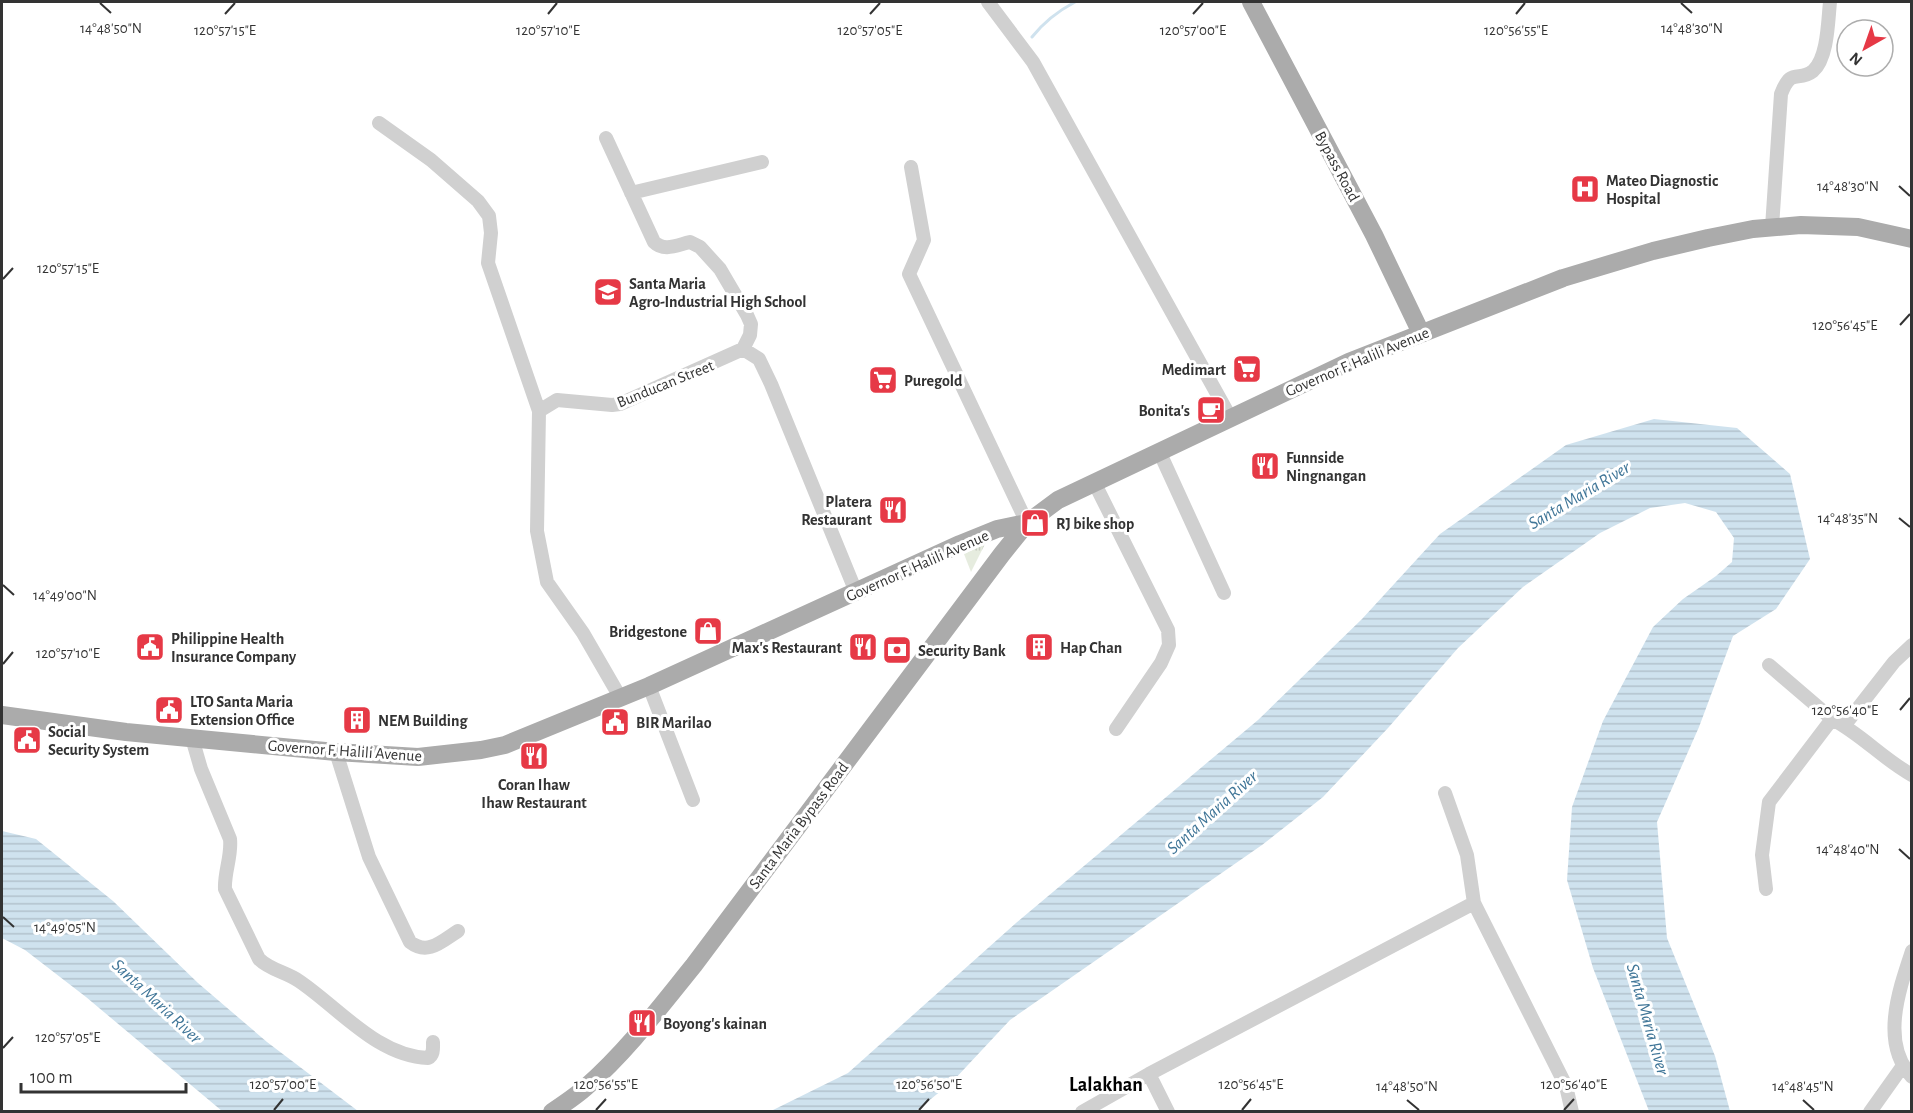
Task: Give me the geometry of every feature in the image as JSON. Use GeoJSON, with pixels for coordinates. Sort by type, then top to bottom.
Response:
{"type":"FeatureCollection","features":[{"type":"Feature","properties":{"kind":"main road","name":"Bypass Road"},"geometry":{"type":"LineString","coordinates":[[1251,2],[1374,235],[1421,333]]}},
{"type":"Feature","properties":{"kind":"main road","name":"Governor F. Halili Avenue"},"geometry":{"type":"LineString","coordinates":[[2,715],[126,732],[336,752],[418,757],[505,746],[649,686],[997,529],[1027,524],[1058,500],[1349,362],[1563,278],[1708,238],[1772,227],[1811,225],[1858,227],[1911,239]]}},
{"type":"Feature","properties":{"kind":"main road","name":"Santa Maria Bypass Road"},"geometry":{"type":"LineString","coordinates":[[552,1112],[585,1089],[619,1056],[694,965],[1002,554],[1027,524]]}},
{"type":"Feature","properties":{"kind":"street"},"geometry":{"type":"LineString","coordinates":[[988,2],[1033,62],[1230,417]]}},
{"type":"Feature","properties":{"kind":"street"},"geometry":{"type":"LineString","coordinates":[[1772,227],[1781,94],[1790,78],[1807,74],[1820,61],[1824,49],[1830,2]]}},
{"type":"Feature","properties":{"kind":"street"},"geometry":{"type":"LineString","coordinates":[[379,123],[431,160],[478,201],[489,216],[491,232],[488,263],[539,411],[537,531],[547,582],[583,633],[620,698]]}},
{"type":"Feature","properties":{"kind":"street"},"geometry":{"type":"LineString","coordinates":[[606,138],[654,242],[666,248],[690,242],[700,247],[720,269],[751,324],[750,335],[742,349],[759,359],[771,384],[856,592]]}},
{"type":"Feature","properties":{"kind":"street"},"geometry":{"type":"LineString","coordinates":[[631,193],[762,162]]}},
{"type":"Feature","properties":{"kind":"street"},"geometry":{"type":"LineString","coordinates":[[911,167],[924,240],[909,274],[1027,524]]}},
{"type":"Feature","properties":{"kind":"street","name":"Bunducan Street"},"geometry":{"type":"LineString","coordinates":[[539,411],[557,400],[620,404],[742,349]]}},
{"type":"Feature","properties":{"kind":"street"},"geometry":{"type":"LineString","coordinates":[[1159,451],[1224,593]]}},
{"type":"Feature","properties":{"kind":"street"},"geometry":{"type":"LineString","coordinates":[[1094,482],[1168,630],[1169,645],[1161,663],[1116,729]]}},
{"type":"Feature","properties":{"kind":"street"},"geometry":{"type":"LineString","coordinates":[[1766,889],[1762,855],[1769,802],[1838,723],[1911,645]]}},
{"type":"Feature","properties":{"kind":"street"},"geometry":{"type":"LineString","coordinates":[[1769,665],[1838,723],[1891,763],[1911,775]]}},
{"type":"Feature","properties":{"kind":"street"},"geometry":{"type":"LineString","coordinates":[[649,686],[693,800]]}},
{"type":"Feature","properties":{"kind":"street"},"geometry":{"type":"LineString","coordinates":[[192,738],[201,768],[230,839],[231,849],[225,889],[259,959],[265,966],[302,983],[387,1048],[403,1054],[428,1058],[434,1051],[433,1042]]}},
{"type":"Feature","properties":{"kind":"street"},"geometry":{"type":"LineString","coordinates":[[336,752],[369,857],[410,942],[418,948],[428,949],[458,931]]}},
{"type":"Feature","properties":{"kind":"street"},"geometry":{"type":"LineString","coordinates":[[1445,793],[1467,855],[1474,903],[1566,1086],[1572,1112]]}},
{"type":"Feature","properties":{"kind":"street"},"geometry":{"type":"LineString","coordinates":[[1082,1112],[1149,1074],[1474,903]]}},
{"type":"Feature","properties":{"kind":"street"},"geometry":{"type":"LineString","coordinates":[[1870,1112],[1907,1072],[1894,1046],[1897,995],[1911,951]]}},
{"type":"Feature","properties":{"kind":"street"},"geometry":{"type":"LineString","coordinates":[[1149,1074],[1168,1112]]}},
{"type":"Feature","properties":{"kind":"green space"},"geometry":{"type":"Polygon","coordinates":[[[985,544],[971,572],[964,554],[985,544]]]}},
{"type":"Feature","properties":{"kind":"water","name":"Santa Maria River"},"geometry":{"type":"Polygon","coordinates":[[[1654,419],[1737,428],[1790,474],[1810,559],[1776,609],[1733,636],[1699,727],[1657,822],[1667,938],[1715,1056],[1730,1111],[1649,1111],[1593,968],[1567,880],[1572,807],[1603,721],[1653,627],[1683,599],[1732,562],[1734,538],[1716,512],[1685,503],[1650,508],[1600,533],[1523,587],[1458,648],[1388,728],[1323,797],[1262,845],[1010,1020],[952,1082],[916,1111],[771,1111],[848,1073],[1016,923],[1258,720],[1362,619],[1440,534],[1566,445],[1654,419]]]}},
{"type":"Feature","properties":{"kind":"water","name":"Santa Maria River"},"geometry":{"type":"Polygon","coordinates":[[[2,831],[36,839],[113,901],[198,983],[267,1042],[358,1111],[222,1111],[86,997],[25,950],[2,938],[2,831]]]}},
{"type":"Feature","properties":{"kind":"waterway"},"geometry":{"type":"LineString","coordinates":[[1032,37],[1052,17],[1075,2]]}},
{"type":"Feature","properties":{"kind":"place","name":"Mateo Diagnostic Hospital"},"geometry":{"type":"Point","coordinates":[1585,189]}},
{"type":"Feature","properties":{"kind":"place","name":"Santa Maria Agro-Industrial High School"},"geometry":{"type":"Point","coordinates":[608,292]}},
{"type":"Feature","properties":{"kind":"place","name":"Medimart"},"geometry":{"type":"Point","coordinates":[1247,369]}},
{"type":"Feature","properties":{"kind":"place","name":"Puregold"},"geometry":{"type":"Point","coordinates":[883,380]}},
{"type":"Feature","properties":{"kind":"place","name":"Bonita's"},"geometry":{"type":"Point","coordinates":[1211,410]}},
{"type":"Feature","properties":{"kind":"place","name":"Funnside Ningnangan"},"geometry":{"type":"Point","coordinates":[1265,466]}},
{"type":"Feature","properties":{"kind":"place","name":"Platera Restaurant"},"geometry":{"type":"Point","coordinates":[893,510]}},
{"type":"Feature","properties":{"kind":"place","name":"RJ bike shop"},"geometry":{"type":"Point","coordinates":[1035,523]}},
{"type":"Feature","properties":{"kind":"place","name":"Bridgestone"},"geometry":{"type":"Point","coordinates":[708,631]}},
{"type":"Feature","properties":{"kind":"place","name":"Philippine Health Insurance Company"},"geometry":{"type":"Point","coordinates":[150,647]}},
{"type":"Feature","properties":{"kind":"place","name":"Max's Restaurant"},"geometry":{"type":"Point","coordinates":[863,647]}},
{"type":"Feature","properties":{"kind":"place","name":"Hap Chan"},"geometry":{"type":"Point","coordinates":[1039,647]}},
{"type":"Feature","properties":{"kind":"place","name":"Security Bank"},"geometry":{"type":"Point","coordinates":[897,650]}},
{"type":"Feature","properties":{"kind":"place","name":"LTO Santa Maria Extension Office"},"geometry":{"type":"Point","coordinates":[169,710]}},
{"type":"Feature","properties":{"kind":"place","name":"NEM Building"},"geometry":{"type":"Point","coordinates":[357,720]}},
{"type":"Feature","properties":{"kind":"place","name":"BIR Marilao"},"geometry":{"type":"Point","coordinates":[615,722]}},
{"type":"Feature","properties":{"kind":"place","name":"Social Security System"},"geometry":{"type":"Point","coordinates":[27,740]}},
{"type":"Feature","properties":{"kind":"place","name":"Coran Ihaw Ihaw Restaurant"},"geometry":{"type":"Point","coordinates":[534,756]}},
{"type":"Feature","properties":{"kind":"place","name":"Boyong's kainan"},"geometry":{"type":"Point","coordinates":[642,1023]}},
{"type":"Feature","properties":{"kind":"district","name":"Lalakhan"},"geometry":{"type":"Point","coordinates":[1106,1084]}}]}
